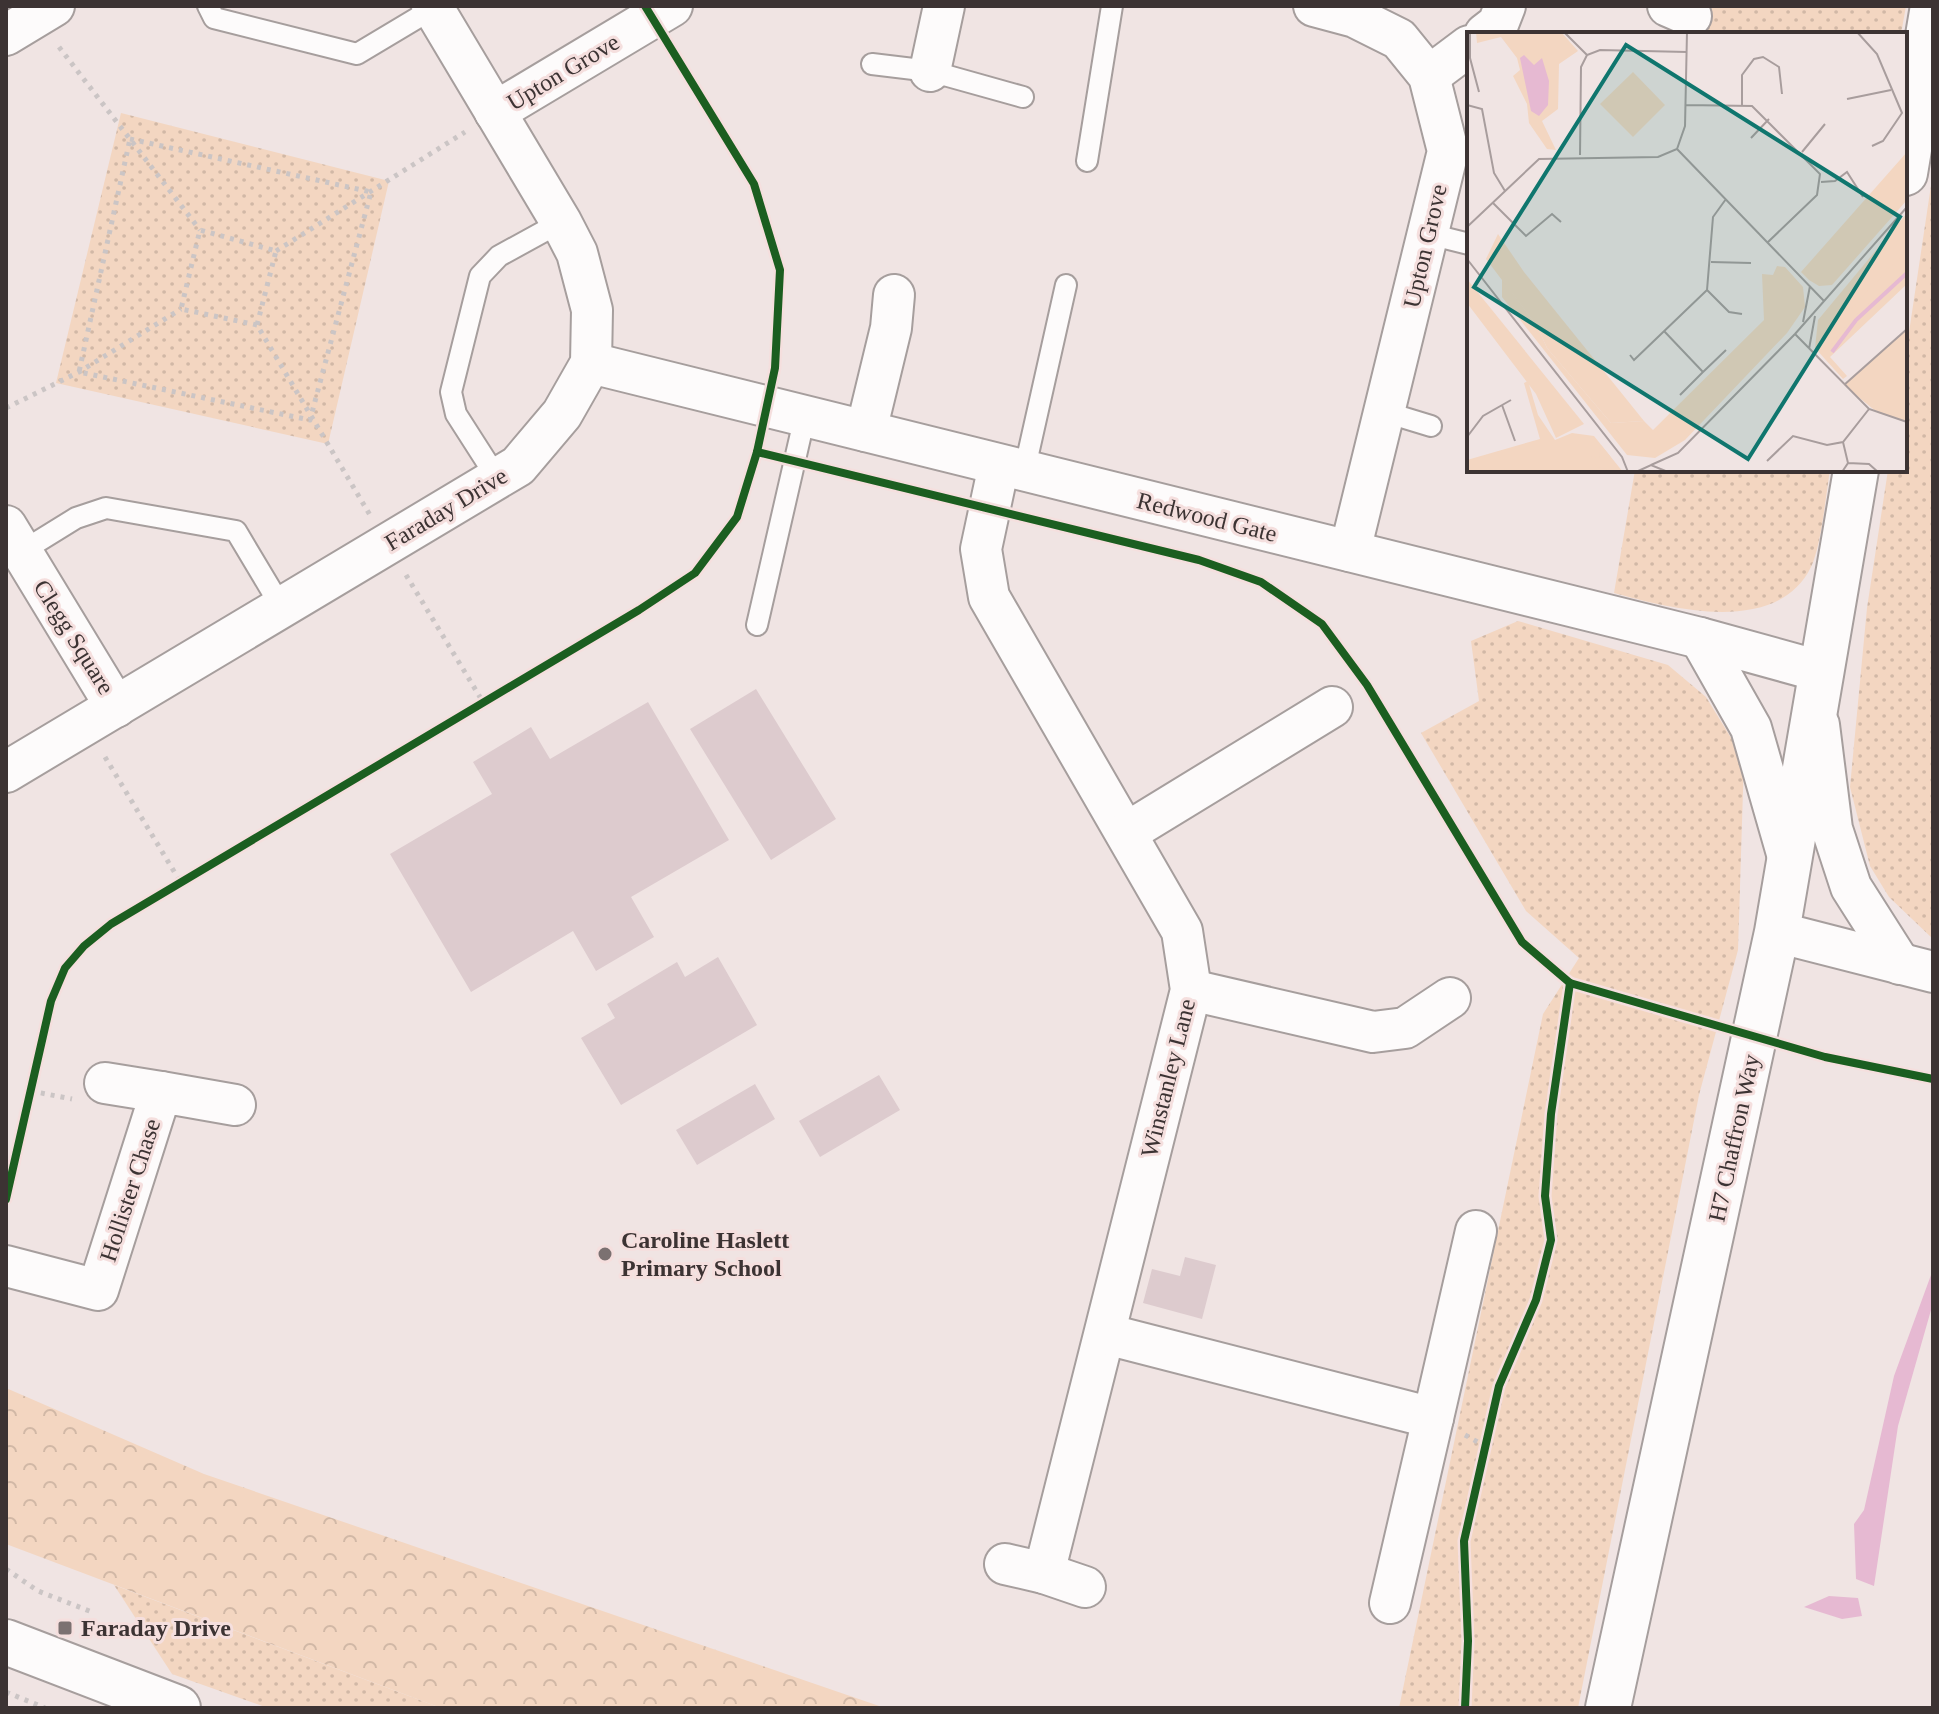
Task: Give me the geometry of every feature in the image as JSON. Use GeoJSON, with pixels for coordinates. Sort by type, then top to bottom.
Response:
{"type":"FeatureCollection","features":[{"type":"Feature","properties":{"kind":"street","name":"Upton Grove"},"geometry":{"type":"LineString","coordinates":[[495,112],[672,6]]}},
{"type":"Feature","properties":{"kind":"street"},"geometry":{"type":"LineString","coordinates":[[930,71],[944,6]]}},
{"type":"Feature","properties":{"kind":"street","name":"Upton Grove"},"geometry":{"type":"LineString","coordinates":[[1314,6],[1355,17],[1399,39],[1429,76],[1448,151],[1350,551]]}},
{"type":"Feature","properties":{"kind":"street"},"geometry":{"type":"LineString","coordinates":[[1488,32],[1498,24],[1505,6]]}},
{"type":"Feature","properties":{"kind":"street"},"geometry":{"type":"LineString","coordinates":[[1907,161],[1933,6]]}},
{"type":"Feature","properties":{"kind":"street","name":"Faraday Drive"},"geometry":{"type":"LineString","coordinates":[[6,772],[518,466],[562,414],[591,363],[592,310],[577,253],[433,7]]}},
{"type":"Feature","properties":{"kind":"street"},"geometry":{"type":"LineString","coordinates":[[1429,76],[1467,48]]}},
{"type":"Feature","properties":{"kind":"street"},"geometry":{"type":"LineString","coordinates":[[866,431],[891,328],[894,295]]}},
{"type":"Feature","properties":{"kind":"street","name":"Redwood Gate"},"geometry":{"type":"LineString","coordinates":[[591,363],[1700,638],[1820,690]]}},
{"type":"Feature","properties":{"kind":"street","name":"Winstanley Lane"},"geometry":{"type":"LineString","coordinates":[[1011,469],[981,549],[989,597],[1182,931],[1191,990],[1044,1573]]}},
{"type":"Feature","properties":{"kind":"street","name":"H7 Chaffron Way"},"geometry":{"type":"LineString","coordinates":[[1608,1708],[1768,978],[1856,472]]}},
{"type":"Feature","properties":{"kind":"street","name":"Clegg Square"},"geometry":{"type":"LineString","coordinates":[[14,539],[101,716]]}},
{"type":"Feature","properties":{"kind":"street"},"geometry":{"type":"LineString","coordinates":[[1700,638],[1751,728],[1790,864]]}},
{"type":"Feature","properties":{"kind":"street"},"geometry":{"type":"LineString","coordinates":[[1820,690],[1832,829],[1851,887],[1916,968]]}},
{"type":"Feature","properties":{"kind":"street"},"geometry":{"type":"LineString","coordinates":[[1126,833],[1332,707]]}},
{"type":"Feature","properties":{"kind":"street"},"geometry":{"type":"LineString","coordinates":[[1777,932],[1916,968]]}},
{"type":"Feature","properties":{"kind":"street"},"geometry":{"type":"LineString","coordinates":[[1191,990],[1373,1032],[1405,1028],[1450,998]]}},
{"type":"Feature","properties":{"kind":"street","name":"Hollister Chase"},"geometry":{"type":"LineString","coordinates":[[105,1083],[235,1105]]}},
{"type":"Feature","properties":{"kind":"street","name":"Hollister Chase"},"geometry":{"type":"LineString","coordinates":[[6,1266],[98,1290],[161,1092]]}},
{"type":"Feature","properties":{"kind":"street"},"geometry":{"type":"LineString","coordinates":[[1390,1603],[1476,1231]]}},
{"type":"Feature","properties":{"kind":"street"},"geometry":{"type":"LineString","coordinates":[[1106,1334],[1433,1418]]}},
{"type":"Feature","properties":{"kind":"street"},"geometry":{"type":"LineString","coordinates":[[1005,1564],[1085,1587]]}},
{"type":"Feature","properties":{"kind":"street"},"geometry":{"type":"LineString","coordinates":[[6,1642],[178,1708]]}},
{"type":"Feature","properties":{"kind":"lane"},"geometry":{"type":"LineString","coordinates":[[208,6],[214,18],[357,54],[433,7]]}},
{"type":"Feature","properties":{"kind":"lane"},"geometry":{"type":"LineString","coordinates":[[1087,161],[1112,6]]}},
{"type":"Feature","properties":{"kind":"lane"},"geometry":{"type":"LineString","coordinates":[[872,64],[930,71],[1023,97]]}},
{"type":"Feature","properties":{"kind":"lane"},"geometry":{"type":"LineString","coordinates":[[497,478],[453,403],[451,392],[465,334],[480,276],[487,266],[561,222]]}},
{"type":"Feature","properties":{"kind":"lane"},"geometry":{"type":"LineString","coordinates":[[1429,234],[1467,244]]}},
{"type":"Feature","properties":{"kind":"lane"},"geometry":{"type":"LineString","coordinates":[[1011,469],[1066,285]]}},
{"type":"Feature","properties":{"kind":"lane"},"geometry":{"type":"LineString","coordinates":[[1385,412],[1431,426]]}},
{"type":"Feature","properties":{"kind":"lane"},"geometry":{"type":"LineString","coordinates":[[757,625],[805,416]]}},
{"type":"Feature","properties":{"kind":"lane"},"geometry":{"type":"LineString","coordinates":[[14,539],[106,508],[236,531],[282,608]]}},
{"type":"Feature","properties":{"kind":"path"},"geometry":{"type":"LineString","coordinates":[[32,19],[200,230],[276,251]]}},
{"type":"Feature","properties":{"kind":"path"},"geometry":{"type":"LineString","coordinates":[[483,702],[310,420],[257,325],[276,251],[495,112]]}},
{"type":"Feature","properties":{"kind":"path"},"geometry":{"type":"LineString","coordinates":[[130,139],[371,192]]}},
{"type":"Feature","properties":{"kind":"path"},"geometry":{"type":"LineString","coordinates":[[79,372],[130,139]]}},
{"type":"Feature","properties":{"kind":"path"},"geometry":{"type":"LineString","coordinates":[[310,420],[371,192]]}},
{"type":"Feature","properties":{"kind":"path"},"geometry":{"type":"LineString","coordinates":[[181,309],[200,230]]}},
{"type":"Feature","properties":{"kind":"path"},"geometry":{"type":"LineString","coordinates":[[6,408],[79,372],[181,309],[257,325]]}},
{"type":"Feature","properties":{"kind":"path"},"geometry":{"type":"LineString","coordinates":[[79,372],[310,420]]}},
{"type":"Feature","properties":{"kind":"path"},"geometry":{"type":"LineString","coordinates":[[469,710],[496,694]]}},
{"type":"Feature","properties":{"kind":"path"},"geometry":{"type":"LineString","coordinates":[[101,716],[181,883]]}},
{"type":"Feature","properties":{"kind":"path"},"geometry":{"type":"LineString","coordinates":[[169,890],[195,874]]}},
{"type":"Feature","properties":{"kind":"path"},"geometry":{"type":"LineString","coordinates":[[27,1107],[34,1076]]}},
{"type":"Feature","properties":{"kind":"path"},"geometry":{"type":"LineString","coordinates":[[1482,1459],[1488,1431]]}},
{"type":"Feature","properties":{"kind":"path"},"geometry":{"type":"LineString","coordinates":[[6,1569],[38,1591],[92,1612]]}},
{"type":"Feature","properties":{"kind":"path"},"geometry":{"type":"LineString","coordinates":[[6,1692],[45,1708]]}},
{"type":"Feature","properties":{"kind":"green space"},"geometry":{"type":"Polygon","coordinates":[[[1712,6],[1906,6],[1901,32],[1707,32],[1712,6]]]}},
{"type":"Feature","properties":{"kind":"green space"},"geometry":{"type":"Polygon","coordinates":[[[121,113],[389,181],[328,444],[56,383],[121,113]]]}},
{"type":"Feature","properties":{"kind":"green space"},"geometry":{"type":"Polygon","coordinates":[[[1933,172],[1933,939],[1889,897],[1870,866],[1850,787],[1867,608],[1888,472],[1907,472],[1907,346],[1933,172]]]}},
{"type":"Feature","properties":{"kind":"green space"},"geometry":{"type":"Polygon","coordinates":[[[1635,472],[1830,472],[1815,558],[1795,589],[1774,602],[1749,610],[1722,612],[1664,605],[1614,593],[1635,472]]]}},
{"type":"Feature","properties":{"kind":"green space"},"geometry":{"type":"Polygon","coordinates":[[[1518,621],[1668,665],[1706,697],[1744,759],[1738,950],[1699,1095],[1578,1708],[1399,1708],[1543,1014],[1579,958],[1526,911],[1421,733],[1479,701],[1471,641],[1518,621]]]}},
{"type":"Feature","properties":{"kind":"green space"},"geometry":{"type":"Polygon","coordinates":[[[6,1388],[204,1474],[885,1708],[441,1708],[6,1544],[6,1388]]]}},
{"type":"Feature","properties":{"kind":"green space"},"geometry":{"type":"Polygon","coordinates":[[[114,1585],[441,1708],[268,1708],[172,1674],[114,1585]]]}},
{"type":"Feature","properties":{"kind":"shaded area"},"geometry":{"type":"Polygon","coordinates":[[[1933,1259],[1933,1303],[1898,1426],[1874,1586],[1856,1579],[1854,1524],[1864,1510],[1894,1376],[1931,1275],[1933,1259]]]}},
{"type":"Feature","properties":{"kind":"shaded area"},"geometry":{"type":"Polygon","coordinates":[[[1829,1596],[1858,1598],[1862,1616],[1842,1619],[1804,1607],[1829,1596]]]}},
{"type":"Feature","properties":{"kind":"building"},"geometry":{"type":"Polygon","coordinates":[[[756,689],[836,819],[771,860],[690,729],[756,689]]]}},
{"type":"Feature","properties":{"kind":"building"},"geometry":{"type":"Polygon","coordinates":[[[648,702],[729,840],[631,897],[654,937],[596,971],[573,931],[471,992],[390,854],[492,794],[473,762],[531,727],[550,759],[648,702]]]}},
{"type":"Feature","properties":{"kind":"building"},"geometry":{"type":"Polygon","coordinates":[[[718,957],[757,1025],[621,1105],[581,1038],[615,1018],[607,1004],[677,962],[685,977],[718,957]]]}},
{"type":"Feature","properties":{"kind":"building"},"geometry":{"type":"Polygon","coordinates":[[[879,1075],[900,1110],[820,1157],[799,1121],[879,1075]]]}},
{"type":"Feature","properties":{"kind":"building"},"geometry":{"type":"Polygon","coordinates":[[[755,1084],[775,1119],[697,1165],[676,1130],[755,1084]]]}},
{"type":"Feature","properties":{"kind":"building"},"geometry":{"type":"Polygon","coordinates":[[[1185,1257],[1216,1265],[1202,1319],[1143,1303],[1152,1269],[1180,1276],[1185,1257]]]}},
{"type":"Feature","properties":{"kind":"cycle path"},"geometry":{"type":"LineString","coordinates":[[6,1199],[51,1001],[65,968],[84,946],[111,924],[639,610],[695,573],[737,517],[757,452],[775,368],[780,270],[754,184],[645,6]]}},
{"type":"Feature","properties":{"kind":"cycle path"},"geometry":{"type":"LineString","coordinates":[[757,452],[1199,560],[1261,582],[1322,624],[1367,685],[1522,942],[1570,983],[1825,1057],[1933,1079]]}},
{"type":"Feature","properties":{"kind":"cycle path"},"geometry":{"type":"LineString","coordinates":[[1465,1708],[1468,1641],[1464,1541],[1499,1386],[1536,1300],[1551,1240],[1545,1196],[1551,1114],[1570,983]]}},
{"type":"Feature","properties":{"kind":"place","name":"Caroline Haslett Primary School"},"geometry":{"type":"Point","coordinates":[605,1254]}},
{"type":"Feature","properties":{"kind":"place","name":"Faraday Drive"},"geometry":{"type":"Point","coordinates":[65,1628]}}]}
